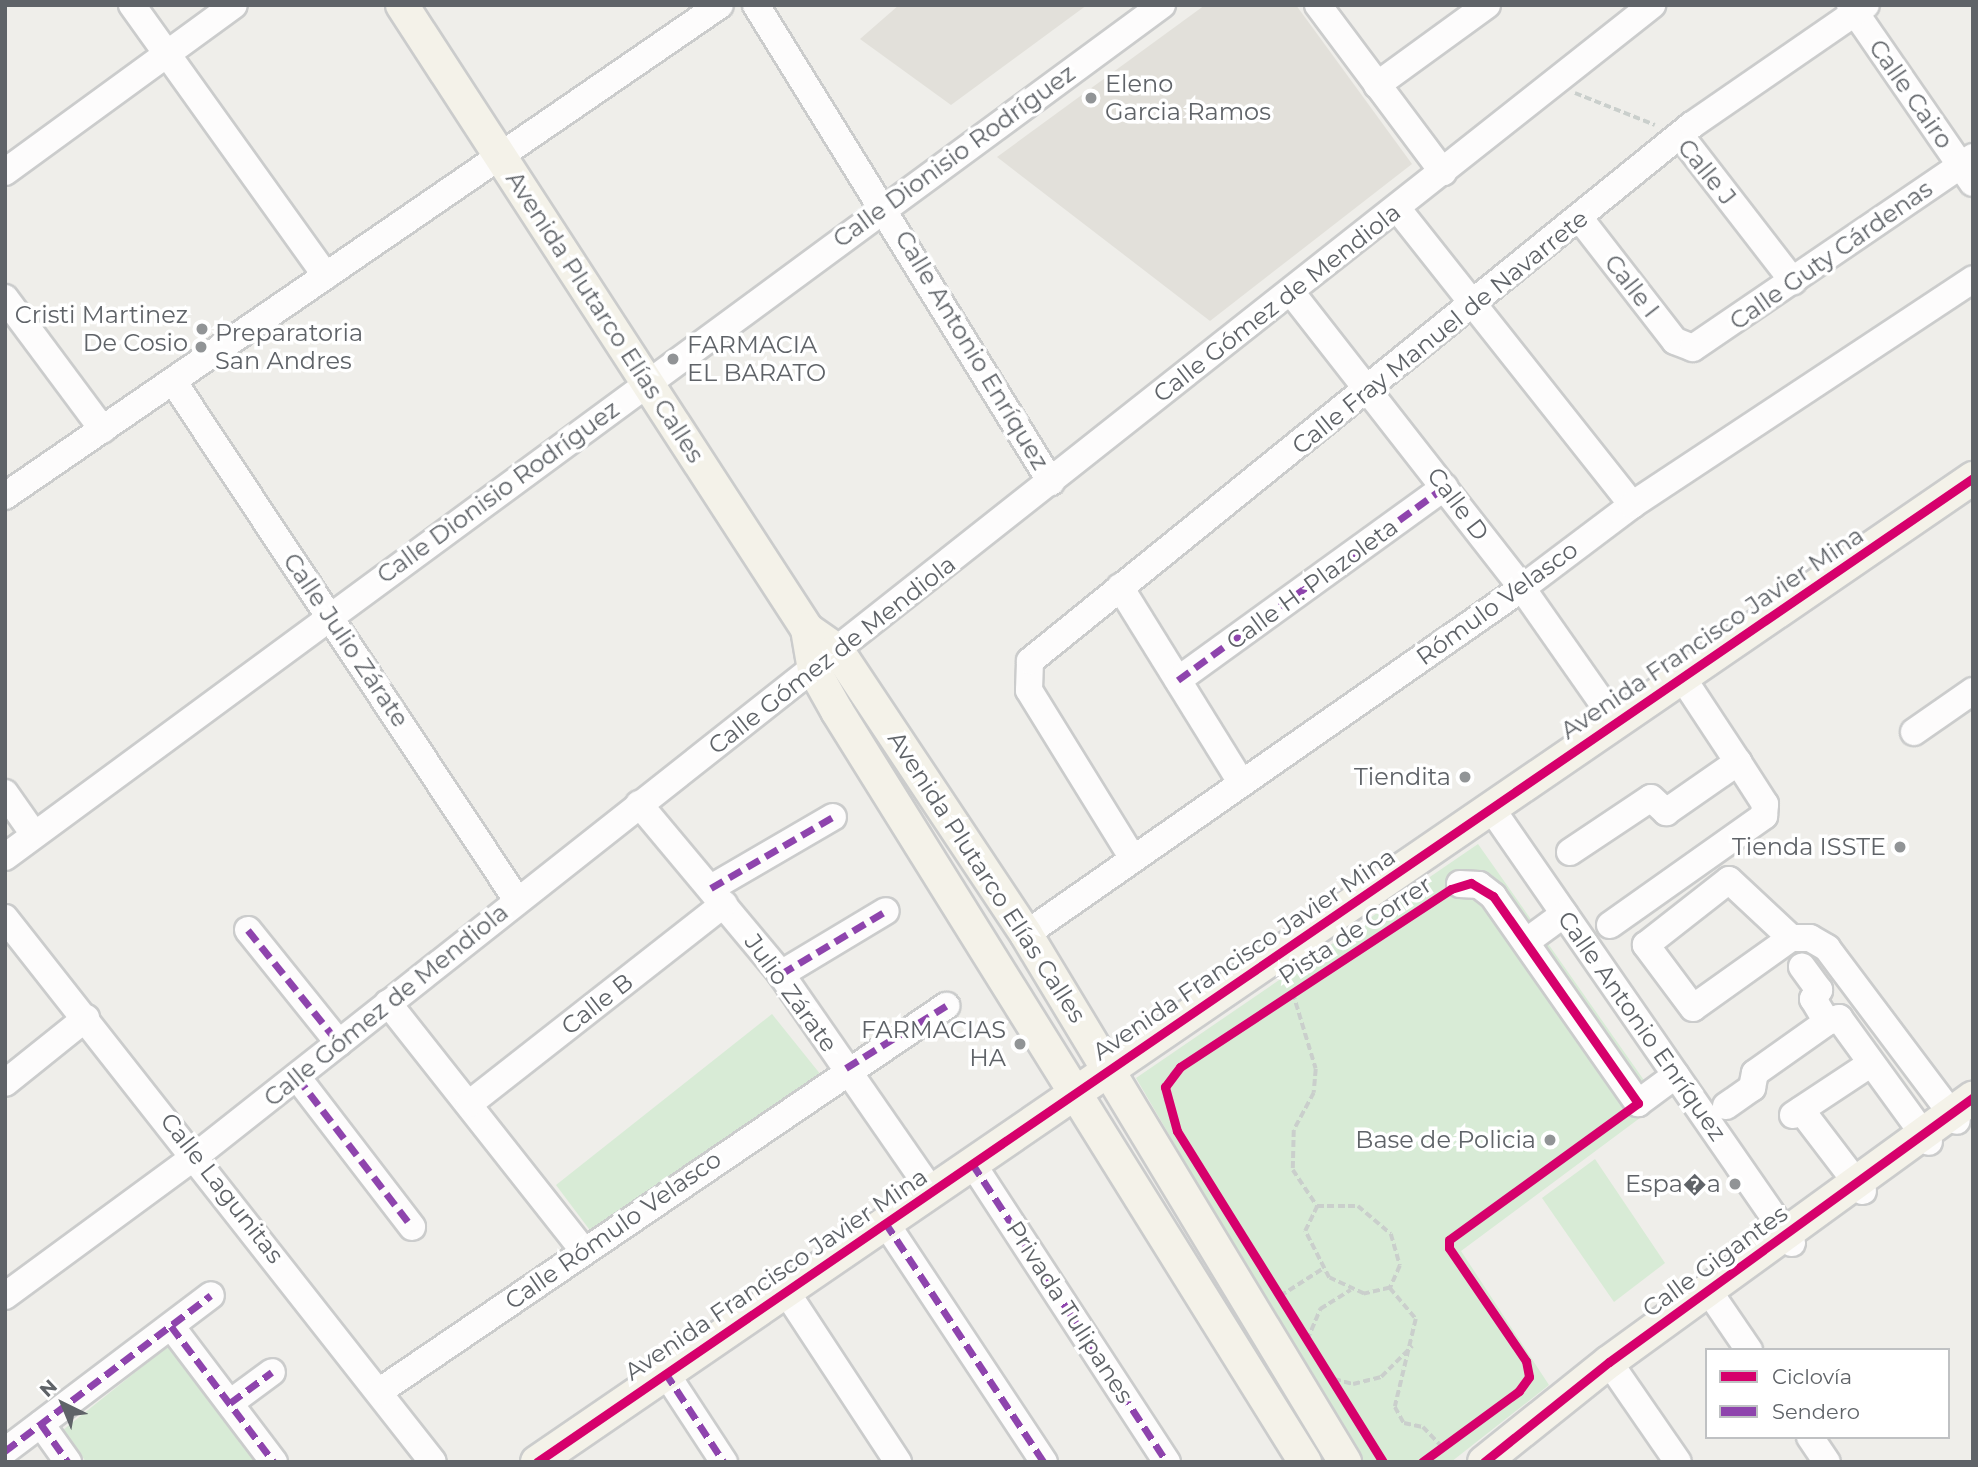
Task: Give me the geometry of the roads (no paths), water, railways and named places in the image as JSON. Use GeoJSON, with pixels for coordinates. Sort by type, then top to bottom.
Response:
{"type":"FeatureCollection","features":[{"type":"Feature","properties":{"kind":"main road","name":"Avenida Plutarco Elías Calles"},"geometry":{"type":"LineString","coordinates":[[402,5],[807,629],[1075,1092],[1305,1462]]}},
{"type":"Feature","properties":{"kind":"main road","name":"Avenida Francisco Javier Mina"},"geometry":{"type":"LineString","coordinates":[[537,1462],[1973,478]]}},
{"type":"Feature","properties":{"kind":"main road","name":"Avenida Plutarco Elías Calles"},"geometry":{"type":"LineString","coordinates":[[826,661],[1026,934],[1111,1068],[1345,1462]]}},
{"type":"Feature","properties":{"kind":"main road","name":"Calle Gigantes"},"geometry":{"type":"LineString","coordinates":[[1484,1462],[1609,1362],[1708,1290],[1789,1238],[1960,1111]]}},
{"type":"Feature","properties":{"kind":"street"},"geometry":{"type":"LineString","coordinates":[[132,5],[326,276]]}},
{"type":"Feature","properties":{"kind":"street"},"geometry":{"type":"LineString","coordinates":[[5,172],[234,5]]}},
{"type":"Feature","properties":{"kind":"street"},"geometry":{"type":"LineString","coordinates":[[5,496],[720,5]]}},
{"type":"Feature","properties":{"kind":"street","name":"Calle Antonio Enríquez"},"geometry":{"type":"LineString","coordinates":[[756,5],[885,205],[1051,482]]}},
{"type":"Feature","properties":{"kind":"street","name":"Calle Dionisio Rodríguez"},"geometry":{"type":"LineString","coordinates":[[5,857],[33,833],[330,614],[1161,5]]}},
{"type":"Feature","properties":{"kind":"street"},"geometry":{"type":"LineString","coordinates":[[1318,5],[1443,172]]}},
{"type":"Feature","properties":{"kind":"street"},"geometry":{"type":"LineString","coordinates":[[1377,85],[1487,5]]}},
{"type":"Feature","properties":{"kind":"street","name":"Calle Gómez de Mendiola"},"geometry":{"type":"LineString","coordinates":[[5,1296],[197,1155],[297,1077],[517,900],[826,661],[1653,5]]}},
{"type":"Feature","properties":{"kind":"street","name":"Calle Fray Manuel de Navarrete"},"geometry":{"type":"LineString","coordinates":[[1132,857],[1029,690],[1025,671],[1037,653],[1476,306],[1680,135],[1857,8]]}},
{"type":"Feature","properties":{"kind":"street","name":"Calle Cairo"},"geometry":{"type":"LineString","coordinates":[[1857,8],[1969,169]]}},
{"type":"Feature","properties":{"kind":"street","name":"Calle J"},"geometry":{"type":"LineString","coordinates":[[1680,135],[1793,281]]}},
{"type":"Feature","properties":{"kind":"street","name":"Calle Guty Cárdenas"},"geometry":{"type":"LineString","coordinates":[[1686,349],[1969,169]]}},
{"type":"Feature","properties":{"kind":"street"},"geometry":{"type":"LineString","coordinates":[[1397,208],[1632,505]]}},
{"type":"Feature","properties":{"kind":"street","name":"Calle I"},"geometry":{"type":"LineString","coordinates":[[1581,220],[1686,349]]}},
{"type":"Feature","properties":{"kind":"street","name":"Rómulo Velasco"},"geometry":{"type":"LineString","coordinates":[[1026,934],[1132,857],[1522,588],[1632,505],[1973,279]]}},
{"type":"Feature","properties":{"kind":"street","name":"Calle D"},"geometry":{"type":"LineString","coordinates":[[1291,292],[1370,388],[1522,588],[1616,722]]}},
{"type":"Feature","properties":{"kind":"street"},"geometry":{"type":"LineString","coordinates":[[5,298],[103,430]]}},
{"type":"Feature","properties":{"kind":"street","name":"Calle Julio Zárate"},"geometry":{"type":"LineString","coordinates":[[173,382],[330,614],[517,900]]}},
{"type":"Feature","properties":{"kind":"street","name":"Calle H. Plazoleta"},"geometry":{"type":"LineString","coordinates":[[1178,680],[1445,487]]}},
{"type":"Feature","properties":{"kind":"street"},"geometry":{"type":"LineString","coordinates":[[1121,587],[1241,782]]}},
{"type":"Feature","properties":{"kind":"street"},"geometry":{"type":"LineString","coordinates":[[1611,925],[1764,816],[1765,804],[1682,677]]}},
{"type":"Feature","properties":{"kind":"street"},"geometry":{"type":"LineString","coordinates":[[1914,732],[1973,691]]}},
{"type":"Feature","properties":{"kind":"street"},"geometry":{"type":"LineString","coordinates":[[1570,852],[1651,798],[1666,812],[1738,762]]}},
{"type":"Feature","properties":{"kind":"street"},"geometry":{"type":"LineString","coordinates":[[5,793],[33,833]]}},
{"type":"Feature","properties":{"kind":"street","name":"Julio Zárate"},"geometry":{"type":"LineString","coordinates":[[639,804],[781,974],[931,1191]]}},
{"type":"Feature","properties":{"kind":"street","name":"Calle Antonio Enríquez"},"geometry":{"type":"LineString","coordinates":[[1491,808],[1789,1238]]}},
{"type":"Feature","properties":{"kind":"street","name":"Calle B"},"geometry":{"type":"LineString","coordinates":[[469,1104],[718,896],[833,817]]}},
{"type":"Feature","properties":{"kind":"street"},"geometry":{"type":"LineString","coordinates":[[1791,939],[1752,906],[1732,882],[1721,884],[1646,940],[1663,970],[1693,1008],[1791,939],[1811,937],[1827,948],[1960,1111]]}},
{"type":"Feature","properties":{"kind":"street","name":"Pista de Correr"},"geometry":{"type":"LineString","coordinates":[[1460,884],[1487,889],[1527,941],[1638,1102],[1676,1075]]}},
{"type":"Feature","properties":{"kind":"street"},"geometry":{"type":"LineString","coordinates":[[781,974],[886,911]]}},
{"type":"Feature","properties":{"kind":"street"},"geometry":{"type":"LineString","coordinates":[[1527,941],[1564,914]]}},
{"type":"Feature","properties":{"kind":"street","name":"Calle Lagunitas"},"geometry":{"type":"LineString","coordinates":[[5,918],[197,1155],[433,1462]]}},
{"type":"Feature","properties":{"kind":"street"},"geometry":{"type":"LineString","coordinates":[[248,930],[339,1043]]}},
{"type":"Feature","properties":{"kind":"street"},"geometry":{"type":"LineString","coordinates":[[1802,967],[1819,990],[1813,999],[1827,1022]]}},
{"type":"Feature","properties":{"kind":"street"},"geometry":{"type":"LineString","coordinates":[[388,1003],[584,1251]]}},
{"type":"Feature","properties":{"kind":"street","name":"Calle Rómulo Velasco"},"geometry":{"type":"LineString","coordinates":[[380,1391],[846,1068],[946,1006]]}},
{"type":"Feature","properties":{"kind":"street"},"geometry":{"type":"LineString","coordinates":[[1726,1106],[1752,1088],[1755,1073],[1837,1016],[1926,1138]]}},
{"type":"Feature","properties":{"kind":"street"},"geometry":{"type":"LineString","coordinates":[[5,1083],[86,1018]]}},
{"type":"Feature","properties":{"kind":"street"},"geometry":{"type":"LineString","coordinates":[[1859,1187],[1797,1112],[1870,1063]]}},
{"type":"Feature","properties":{"kind":"street"},"geometry":{"type":"LineString","coordinates":[[297,1077],[412,1227]]}},
{"type":"Feature","properties":{"kind":"street","name":"Privada Tulipanes"},"geometry":{"type":"LineString","coordinates":[[972,1163],[1167,1462]]}},
{"type":"Feature","properties":{"kind":"street"},"geometry":{"type":"LineString","coordinates":[[885,1222],[1044,1462]]}},
{"type":"Feature","properties":{"kind":"street"},"geometry":{"type":"LineString","coordinates":[[785,1290],[898,1462]]}},
{"type":"Feature","properties":{"kind":"street"},"geometry":{"type":"LineString","coordinates":[[1708,1290],[1748,1348]]}},
{"type":"Feature","properties":{"kind":"street"},"geometry":{"type":"LineString","coordinates":[[5,1451],[211,1295]]}},
{"type":"Feature","properties":{"kind":"street"},"geometry":{"type":"LineString","coordinates":[[171,1326],[274,1462]]}},
{"type":"Feature","properties":{"kind":"street"},"geometry":{"type":"LineString","coordinates":[[1609,1362],[1678,1462]]}},
{"type":"Feature","properties":{"kind":"street"},"geometry":{"type":"LineString","coordinates":[[230,1403],[272,1372]]}},
{"type":"Feature","properties":{"kind":"street"},"geometry":{"type":"LineString","coordinates":[[665,1372],[724,1462]]}},
{"type":"Feature","properties":{"kind":"street"},"geometry":{"type":"LineString","coordinates":[[41,1424],[68,1462]]}},
{"type":"Feature","properties":{"kind":"street"},"geometry":{"type":"LineString","coordinates":[[1811,1439],[1826,1462]]}},
{"type":"Feature","properties":{"kind":"place","name":"Eleno Garcia Ramos"},"geometry":{"type":"Point","coordinates":[1091,98]}},
{"type":"Feature","properties":{"kind":"place","name":"Cristi Martinez De Cosio"},"geometry":{"type":"Point","coordinates":[202,329]}},
{"type":"Feature","properties":{"kind":"place","name":"Preparatoria San Andres"},"geometry":{"type":"Point","coordinates":[201,347]}},
{"type":"Feature","properties":{"kind":"place","name":"FARMACIA EL BARATO"},"geometry":{"type":"Point","coordinates":[673,359]}},
{"type":"Feature","properties":{"kind":"place","name":"Tiendita"},"geometry":{"type":"Point","coordinates":[1465,777]}},
{"type":"Feature","properties":{"kind":"place","name":"Tienda ISSTE"},"geometry":{"type":"Point","coordinates":[1900,847]}},
{"type":"Feature","properties":{"kind":"place","name":"FARMACIAS HA"},"geometry":{"type":"Point","coordinates":[1020,1044]}},
{"type":"Feature","properties":{"kind":"place","name":"Base de Policia"},"geometry":{"type":"Point","coordinates":[1550,1140]}},
{"type":"Feature","properties":{"kind":"place","name":"Espa�a"},"geometry":{"type":"Point","coordinates":[1735,1184]}}]}
